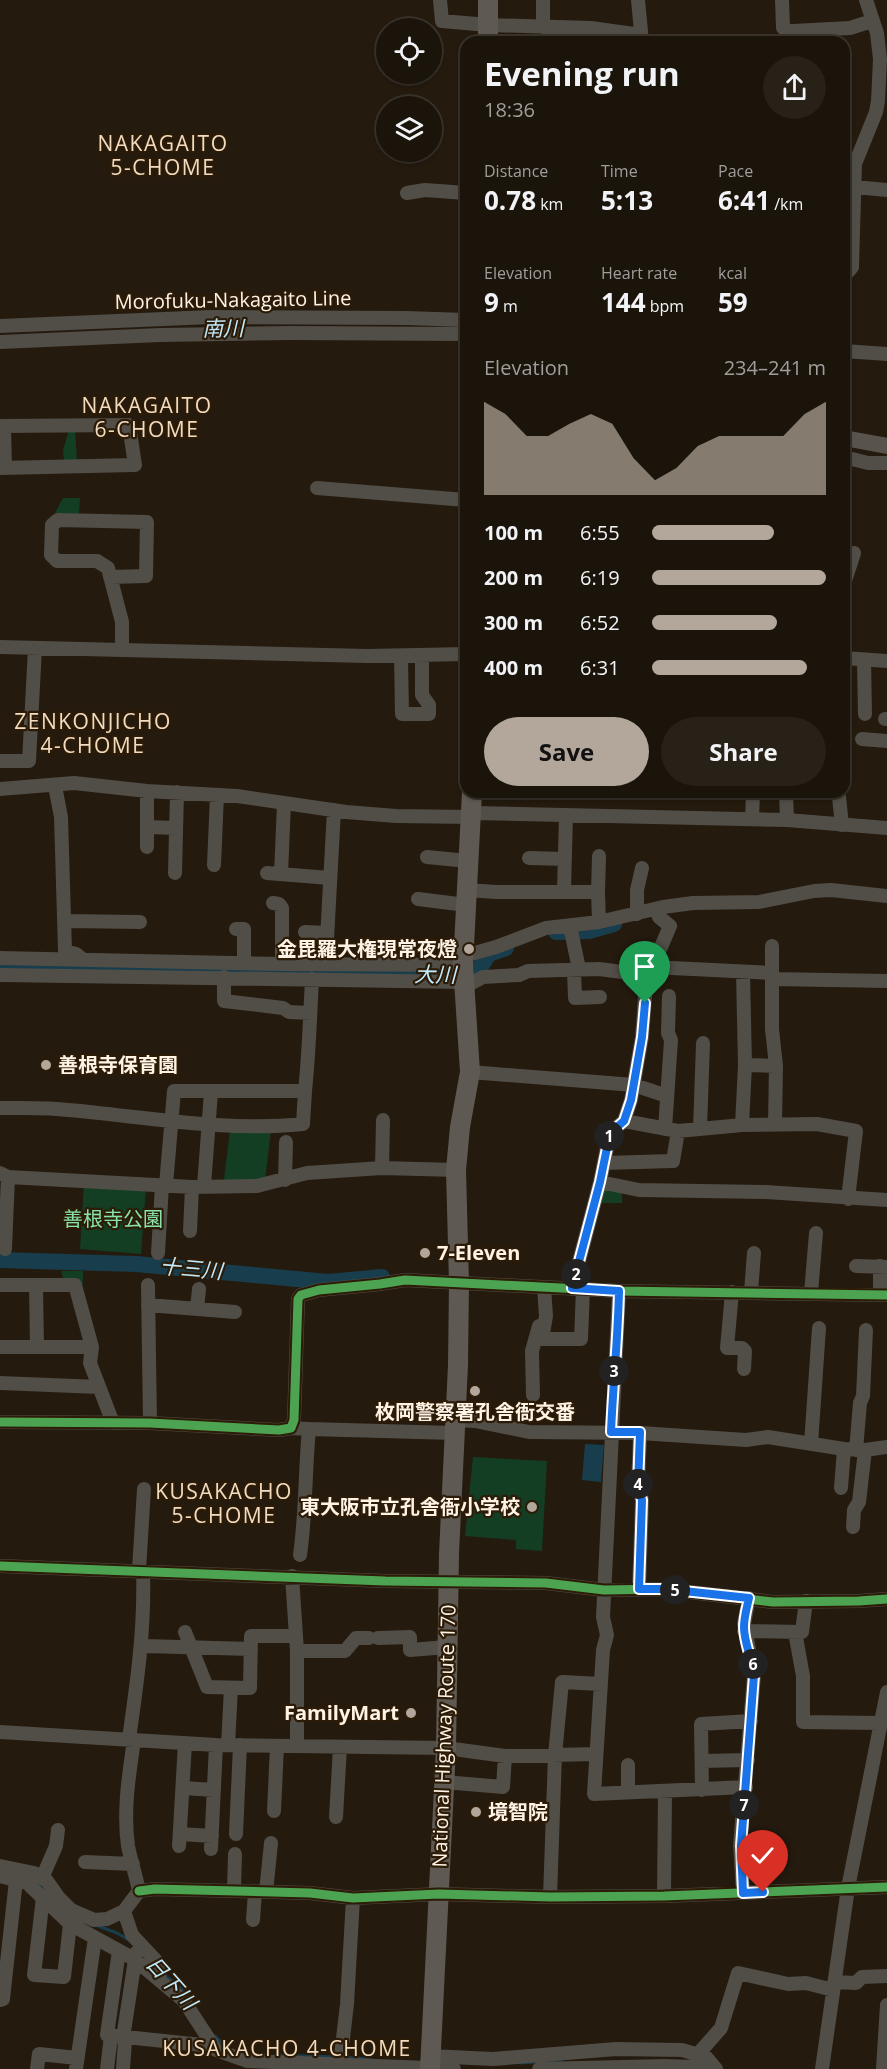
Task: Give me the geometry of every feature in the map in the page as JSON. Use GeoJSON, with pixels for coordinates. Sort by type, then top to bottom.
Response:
{"type":"FeatureCollection","features":[{"type":"Feature","properties":{"kind":"highway"},"geometry":{"type":"LineString","coordinates":[[488,0],[488,34]]}},
{"type":"Feature","properties":{"kind":"highway","name":"National Highway Route 170"},"geometry":{"type":"LineString","coordinates":[[430,2063],[446,1748],[448,1582],[458,1365],[459,1283],[456,1170],[460,1127],[470,1072],[463,972],[472,798]]}},
{"type":"Feature","properties":{"kind":"main road"},"geometry":{"type":"LineString","coordinates":[[850,439],[887,446]]}},
{"type":"Feature","properties":{"kind":"street"},"geometry":{"type":"LineString","coordinates":[[440,0],[442,21],[488,34],[559,27],[591,28],[627,36]]}},
{"type":"Feature","properties":{"kind":"street"},"geometry":{"type":"LineString","coordinates":[[543,0],[543,27]]}},
{"type":"Feature","properties":{"kind":"street"},"geometry":{"type":"LineString","coordinates":[[638,0],[641,36]]}},
{"type":"Feature","properties":{"kind":"street"},"geometry":{"type":"LineString","coordinates":[[782,0],[783,28],[792,36]]}},
{"type":"Feature","properties":{"kind":"street"},"geometry":{"type":"LineString","coordinates":[[850,183],[878,101],[880,59],[877,33],[866,0]]}},
{"type":"Feature","properties":{"kind":"street"},"geometry":{"type":"LineString","coordinates":[[799,36],[850,28],[872,21]]}},
{"type":"Feature","properties":{"kind":"street"},"geometry":{"type":"LineString","coordinates":[[559,27],[559,36]]}},
{"type":"Feature","properties":{"kind":"street"},"geometry":{"type":"LineString","coordinates":[[872,120],[887,123]]}},
{"type":"Feature","properties":{"kind":"street"},"geometry":{"type":"LineString","coordinates":[[850,187],[887,190]]}},
{"type":"Feature","properties":{"kind":"street"},"geometry":{"type":"LineString","coordinates":[[406,193],[425,190],[460,193]]}},
{"type":"Feature","properties":{"kind":"street"},"geometry":{"type":"LineString","coordinates":[[850,214],[852,267],[850,269]]}},
{"type":"Feature","properties":{"kind":"street","name":"Morofuku-Nakagaito Line"},"geometry":{"type":"LineString","coordinates":[[0,326],[211,317],[460,320]]}},
{"type":"Feature","properties":{"kind":"street"},"geometry":{"type":"LineString","coordinates":[[0,342],[184,334],[460,334]]}},
{"type":"Feature","properties":{"kind":"street"},"geometry":{"type":"LineString","coordinates":[[850,351],[887,354]]}},
{"type":"Feature","properties":{"kind":"street"},"geometry":{"type":"LineString","coordinates":[[129,425],[135,465],[3,468],[2,426],[129,425]]}},
{"type":"Feature","properties":{"kind":"street"},"geometry":{"type":"LineString","coordinates":[[850,458],[868,463],[887,463]]}},
{"type":"Feature","properties":{"kind":"street"},"geometry":{"type":"LineString","coordinates":[[317,488],[460,500]]}},
{"type":"Feature","properties":{"kind":"street"},"geometry":{"type":"LineString","coordinates":[[110,577],[146,576],[147,522],[58,520],[52,525],[51,555],[57,561],[97,561],[108,568],[110,577],[122,622],[122,650]]}},
{"type":"Feature","properties":{"kind":"street"},"geometry":{"type":"LineString","coordinates":[[850,565],[854,553]]}},
{"type":"Feature","properties":{"kind":"street"},"geometry":{"type":"LineString","coordinates":[[0,647],[401,656],[460,654]]}},
{"type":"Feature","properties":{"kind":"street"},"geometry":{"type":"LineString","coordinates":[[30,788],[29,761],[35,648]]}},
{"type":"Feature","properties":{"kind":"street"},"geometry":{"type":"LineString","coordinates":[[401,656],[402,714],[429,714],[429,705],[422,695],[422,656]]}},
{"type":"Feature","properties":{"kind":"street"},"geometry":{"type":"LineString","coordinates":[[850,659],[887,661]]}},
{"type":"Feature","properties":{"kind":"street"},"geometry":{"type":"LineString","coordinates":[[864,660],[865,714]]}},
{"type":"Feature","properties":{"kind":"street"},"geometry":{"type":"LineString","coordinates":[[862,739],[887,741]]}},
{"type":"Feature","properties":{"kind":"street"},"geometry":{"type":"LineString","coordinates":[[0,761],[29,761]]}},
{"type":"Feature","properties":{"kind":"street"},"geometry":{"type":"LineString","coordinates":[[0,789],[74,783],[147,791],[217,795],[396,816],[567,815],[752,819],[887,828]]}},
{"type":"Feature","properties":{"kind":"street"},"geometry":{"type":"LineString","coordinates":[[55,786],[61,817],[65,951]]}},
{"type":"Feature","properties":{"kind":"street"},"geometry":{"type":"LineString","coordinates":[[147,791],[147,847]]}},
{"type":"Feature","properties":{"kind":"street"},"geometry":{"type":"LineString","coordinates":[[175,873],[177,792]]}},
{"type":"Feature","properties":{"kind":"street"},"geometry":{"type":"LineString","coordinates":[[214,865],[217,795]]}},
{"type":"Feature","properties":{"kind":"street"},"geometry":{"type":"LineString","coordinates":[[752,819],[753,798]]}},
{"type":"Feature","properties":{"kind":"street"},"geometry":{"type":"LineString","coordinates":[[786,798],[787,820]]}},
{"type":"Feature","properties":{"kind":"street"},"geometry":{"type":"LineString","coordinates":[[839,798],[842,825]]}},
{"type":"Feature","properties":{"kind":"street"},"geometry":{"type":"LineString","coordinates":[[284,803],[274,874],[330,878]]}},
{"type":"Feature","properties":{"kind":"street"},"geometry":{"type":"LineString","coordinates":[[306,932],[327,936],[334,810]]}},
{"type":"Feature","properties":{"kind":"street"},"geometry":{"type":"LineString","coordinates":[[564,891],[567,815]]}},
{"type":"Feature","properties":{"kind":"street"},"geometry":{"type":"LineString","coordinates":[[147,827],[176,828]]}},
{"type":"Feature","properties":{"kind":"street"},"geometry":{"type":"LineString","coordinates":[[599,856],[599,922]]}},
{"type":"Feature","properties":{"kind":"street"},"geometry":{"type":"LineString","coordinates":[[427,857],[468,861]]}},
{"type":"Feature","properties":{"kind":"street"},"geometry":{"type":"LineString","coordinates":[[529,858],[565,859]]}},
{"type":"Feature","properties":{"kind":"street"},"geometry":{"type":"LineString","coordinates":[[637,914],[637,890],[642,868]]}},
{"type":"Feature","properties":{"kind":"street"},"geometry":{"type":"LineString","coordinates":[[0,958],[244,963],[312,979],[463,972],[496,947],[546,928],[599,922],[693,903],[759,902],[814,891],[831,890],[887,896]]}},
{"type":"Feature","properties":{"kind":"street"},"geometry":{"type":"LineString","coordinates":[[418,899],[466,898],[496,892],[598,892]]}},
{"type":"Feature","properties":{"kind":"street"},"geometry":{"type":"LineString","coordinates":[[271,969],[282,908],[279,904],[273,903]]}},
{"type":"Feature","properties":{"kind":"street"},"geometry":{"type":"LineString","coordinates":[[540,1287],[546,1316],[542,1339],[581,1339],[577,1288],[610,1133],[624,1121],[634,1085],[642,1037],[649,971],[670,926],[659,917],[656,909]]}},
{"type":"Feature","properties":{"kind":"street"},"geometry":{"type":"LineString","coordinates":[[64,921],[140,922]]}},
{"type":"Feature","properties":{"kind":"street"},"geometry":{"type":"LineString","coordinates":[[570,926],[576,970],[575,998],[600,997]]}},
{"type":"Feature","properties":{"kind":"street"},"geometry":{"type":"LineString","coordinates":[[236,929],[244,929],[244,963]]}},
{"type":"Feature","properties":{"kind":"street"},"geometry":{"type":"LineString","coordinates":[[772,946],[772,1029],[776,1066],[776,1124]]}},
{"type":"Feature","properties":{"kind":"street"},"geometry":{"type":"LineString","coordinates":[[34,959],[37,955],[65,951],[76,954],[83,960]]}},
{"type":"Feature","properties":{"kind":"street"},"geometry":{"type":"LineString","coordinates":[[0,975],[224,977],[271,969],[463,972],[483,977],[519,975],[528,971],[576,970],[743,972],[772,976],[887,981]]}},
{"type":"Feature","properties":{"kind":"street"},"geometry":{"type":"LineString","coordinates":[[742,1125],[745,1065],[743,972]]}},
{"type":"Feature","properties":{"kind":"street"},"geometry":{"type":"LineString","coordinates":[[224,977],[224,1001],[283,1008],[289,1012],[310,1012]]}},
{"type":"Feature","properties":{"kind":"street"},"geometry":{"type":"LineString","coordinates":[[0,1108],[68,1109],[249,1128],[303,1124],[310,1041],[312,979]]}},
{"type":"Feature","properties":{"kind":"street"},"geometry":{"type":"LineString","coordinates":[[604,1162],[673,1161],[667,1096],[671,1040],[668,1033],[669,996]]}},
{"type":"Feature","properties":{"kind":"street"},"geometry":{"type":"LineString","coordinates":[[700,1129],[703,1043]]}},
{"type":"Feature","properties":{"kind":"street"},"geometry":{"type":"LineString","coordinates":[[745,1065],[776,1066]]}},
{"type":"Feature","properties":{"kind":"street"},"geometry":{"type":"LineString","coordinates":[[470,1072],[634,1085],[667,1096]]}},
{"type":"Feature","properties":{"kind":"street"},"geometry":{"type":"LineString","coordinates":[[158,1253],[174,1091],[306,1091]]}},
{"type":"Feature","properties":{"kind":"street"},"geometry":{"type":"LineString","coordinates":[[190,1231],[211,1092]]}},
{"type":"Feature","properties":{"kind":"street"},"geometry":{"type":"LineString","coordinates":[[382,1168],[383,1120]]}},
{"type":"Feature","properties":{"kind":"street"},"geometry":{"type":"LineString","coordinates":[[624,1121],[671,1130],[742,1125],[817,1124],[856,1131],[848,1198]]}},
{"type":"Feature","properties":{"kind":"street"},"geometry":{"type":"LineString","coordinates":[[285,1180],[286,1142]]}},
{"type":"Feature","properties":{"kind":"street"},"geometry":{"type":"LineString","coordinates":[[5,1249],[4,1175],[164,1185],[257,1186],[307,1173],[382,1168],[456,1170]]}},
{"type":"Feature","properties":{"kind":"street"},"geometry":{"type":"LineString","coordinates":[[600,1182],[639,1190],[766,1192],[887,1200]]}},
{"type":"Feature","properties":{"kind":"street"},"geometry":{"type":"LineString","coordinates":[[811,1293],[816,1233]]}},
{"type":"Feature","properties":{"kind":"street"},"geometry":{"type":"LineString","coordinates":[[751,1292],[754,1253]]}},
{"type":"Feature","properties":{"kind":"street"},"geometry":{"type":"LineString","coordinates":[[291,1428],[294,1420],[298,1303],[301,1295],[319,1290],[405,1280],[619,1291],[883,1295],[884,1267],[856,1266]]}},
{"type":"Feature","properties":{"kind":"street"},"geometry":{"type":"LineString","coordinates":[[0,1285],[75,1285],[92,1347],[90,1363],[113,1423]]}},
{"type":"Feature","properties":{"kind":"street"},"geometry":{"type":"LineString","coordinates":[[36,1285],[37,1347]]}},
{"type":"Feature","properties":{"kind":"street"},"geometry":{"type":"LineString","coordinates":[[148,1285],[150,1423]]}},
{"type":"Feature","properties":{"kind":"street"},"geometry":{"type":"LineString","coordinates":[[533,1395],[532,1351],[540,1317],[540,1287]]}},
{"type":"Feature","properties":{"kind":"street"},"geometry":{"type":"LineString","coordinates":[[197,1309],[199,1289]]}},
{"type":"Feature","properties":{"kind":"street"},"geometry":{"type":"LineString","coordinates":[[619,1291],[603,1617],[607,1635],[603,1650],[594,1794],[746,1787]]}},
{"type":"Feature","properties":{"kind":"street"},"geometry":{"type":"LineString","coordinates":[[732,1292],[727,1348],[742,1348],[745,1351],[744,1370]]}},
{"type":"Feature","properties":{"kind":"street"},"geometry":{"type":"LineString","coordinates":[[148,1305],[228,1311],[223,1295]]}},
{"type":"Feature","properties":{"kind":"street"},"geometry":{"type":"LineString","coordinates":[[811,1444],[819,1328]]}},
{"type":"Feature","properties":{"kind":"street"},"geometry":{"type":"LineString","coordinates":[[853,1527],[854,1510],[859,1502],[855,1450],[860,1403],[863,1396],[866,1330]]}},
{"type":"Feature","properties":{"kind":"street"},"geometry":{"type":"LineString","coordinates":[[0,1347],[92,1347]]}},
{"type":"Feature","properties":{"kind":"street"},"geometry":{"type":"LineString","coordinates":[[0,1383],[99,1387]]}},
{"type":"Feature","properties":{"kind":"street"},"geometry":{"type":"LineString","coordinates":[[0,1422],[150,1423],[279,1430],[454,1427],[475,1421],[529,1432],[640,1432],[746,1440],[768,1437],[855,1450],[887,1447]]}},
{"type":"Feature","properties":{"kind":"street"},"geometry":{"type":"LineString","coordinates":[[300,1555],[309,1429]]}},
{"type":"Feature","properties":{"kind":"street"},"geometry":{"type":"LineString","coordinates":[[639,1589],[642,1500],[638,1486],[640,1432]]}},
{"type":"Feature","properties":{"kind":"street"},"geometry":{"type":"LineString","coordinates":[[841,1488],[855,1450]]}},
{"type":"Feature","properties":{"kind":"street"},"geometry":{"type":"LineString","coordinates":[[139,1891],[129,1847],[126,1816],[144,1595],[141,1570],[144,1489]]}},
{"type":"Feature","properties":{"kind":"street"},"geometry":{"type":"LineString","coordinates":[[0,1566],[385,1581],[546,1583],[604,1590],[665,1589],[773,1602],[887,1599]]}},
{"type":"Feature","properties":{"kind":"street"},"geometry":{"type":"LineString","coordinates":[[292,1576],[297,1651],[297,1746]]}},
{"type":"Feature","properties":{"kind":"street"},"geometry":{"type":"LineString","coordinates":[[743,1893],[741,1846],[754,1675],[753,1662],[744,1631],[749,1598]]}},
{"type":"Feature","properties":{"kind":"street"},"geometry":{"type":"LineString","coordinates":[[744,1631],[802,1632],[806,1601]]}},
{"type":"Feature","properties":{"kind":"street"},"geometry":{"type":"LineString","coordinates":[[185,1632],[207,1687],[231,1688],[250,1688],[251,1636],[296,1636]]}},
{"type":"Feature","properties":{"kind":"street"},"geometry":{"type":"LineString","coordinates":[[795,1632],[804,1676],[803,1722],[881,1723]]}},
{"type":"Feature","properties":{"kind":"street"},"geometry":{"type":"LineString","coordinates":[[297,1651],[345,1651],[356,1638],[410,1637],[410,1650],[447,1647]]}},
{"type":"Feature","properties":{"kind":"street"},"geometry":{"type":"LineString","coordinates":[[145,1646],[251,1649]]}},
{"type":"Feature","properties":{"kind":"street"},"geometry":{"type":"LineString","coordinates":[[550,1897],[555,1755],[562,1682],[601,1684]]}},
{"type":"Feature","properties":{"kind":"street"},"geometry":{"type":"LineString","coordinates":[[213,1821],[236,1829],[228,1745],[231,1688]]}},
{"type":"Feature","properties":{"kind":"street"},"geometry":{"type":"LineString","coordinates":[[822,2069],[848,1888],[887,1692]]}},
{"type":"Feature","properties":{"kind":"street"},"geometry":{"type":"LineString","coordinates":[[702,1790],[701,1724],[751,1721]]}},
{"type":"Feature","properties":{"kind":"street"},"geometry":{"type":"LineString","coordinates":[[0,1732],[228,1745],[446,1748],[506,1756],[596,1754]]}},
{"type":"Feature","properties":{"kind":"street"},"geometry":{"type":"LineString","coordinates":[[185,1743],[180,1840],[212,1843],[214,1790],[228,1745]]}},
{"type":"Feature","properties":{"kind":"street"},"geometry":{"type":"LineString","coordinates":[[274,1811],[277,1746]]}},
{"type":"Feature","properties":{"kind":"street"},"geometry":{"type":"LineString","coordinates":[[336,1817],[340,1747]]}},
{"type":"Feature","properties":{"kind":"street"},"geometry":{"type":"LineString","coordinates":[[444,1782],[503,1787],[506,1756]]}},
{"type":"Feature","properties":{"kind":"street"},"geometry":{"type":"LineString","coordinates":[[702,1761],[748,1760]]}},
{"type":"Feature","properties":{"kind":"street"},"geometry":{"type":"LineString","coordinates":[[628,1765],[628,1792]]}},
{"type":"Feature","properties":{"kind":"street"},"geometry":{"type":"LineString","coordinates":[[183,1788],[214,1790]]}},
{"type":"Feature","properties":{"kind":"street"},"geometry":{"type":"LineString","coordinates":[[664,1896],[665,1792]]}},
{"type":"Feature","properties":{"kind":"street"},"geometry":{"type":"LineString","coordinates":[[42,1878],[56,1846],[58,1830]]}},
{"type":"Feature","properties":{"kind":"street"},"geometry":{"type":"LineString","coordinates":[[253,1920],[271,1843]]}},
{"type":"Feature","properties":{"kind":"street"},"geometry":{"type":"LineString","coordinates":[[234,1891],[235,1854]]}},
{"type":"Feature","properties":{"kind":"street"},"geometry":{"type":"LineString","coordinates":[[85,1862],[133,1864]]}},
{"type":"Feature","properties":{"kind":"street"},"geometry":{"type":"LineString","coordinates":[[0,1866],[34,1873],[47,1881],[71,1910],[94,1920],[107,1919],[124,1911],[139,1891],[155,1889],[310,1893],[353,1898],[439,1894],[550,1897],[664,1896],[887,1887]]}},
{"type":"Feature","properties":{"kind":"street"},"geometry":{"type":"LineString","coordinates":[[0,1876],[27,1883],[70,1924],[119,1951],[137,1951],[162,1967],[160,1974],[184,2001],[211,2046],[222,2054],[248,2061],[341,2059],[430,2063],[493,2059],[568,2062]]}},
{"type":"Feature","properties":{"kind":"street"},"geometry":{"type":"LineString","coordinates":[[0,2000],[3,1999],[16,1880]]}},
{"type":"Feature","properties":{"kind":"street"},"geometry":{"type":"LineString","coordinates":[[44,1897],[34,1975],[64,1977],[70,1924]]}},
{"type":"Feature","properties":{"kind":"street"},"geometry":{"type":"LineString","coordinates":[[341,2059],[353,1898]]}},
{"type":"Feature","properties":{"kind":"street"},"geometry":{"type":"LineString","coordinates":[[107,2069],[117,2037],[137,1951],[124,1911]]}},
{"type":"Feature","properties":{"kind":"street"},"geometry":{"type":"LineString","coordinates":[[37,2069],[39,2054],[76,2064],[95,1938]]}},
{"type":"Feature","properties":{"kind":"street"},"geometry":{"type":"LineString","coordinates":[[119,1951],[107,2035],[211,2046]]}},
{"type":"Feature","properties":{"kind":"street"},"geometry":{"type":"LineString","coordinates":[[698,2062],[721,2028],[738,1973],[788,1984],[834,1986],[856,1983],[862,1977],[887,1976]]}},
{"type":"Feature","properties":{"kind":"street"},"geometry":{"type":"LineString","coordinates":[[86,1999],[111,2002]]}},
{"type":"Feature","properties":{"kind":"street"},"geometry":{"type":"LineString","coordinates":[[883,2069],[887,2005]]}},
{"type":"Feature","properties":{"kind":"street"},"geometry":{"type":"LineString","coordinates":[[117,2037],[125,2042],[123,2069]]}},
{"type":"Feature","properties":{"kind":"street"},"geometry":{"type":"LineString","coordinates":[[539,2069],[616,2049],[682,2050],[698,2062]]}},
{"type":"Feature","properties":{"kind":"street"},"geometry":{"type":"LineString","coordinates":[[698,2062],[706,2058],[716,2069]]}},
{"type":"Feature","properties":{"kind":"street"},"geometry":{"type":"LineString","coordinates":[[430,2063],[453,2069]]}},
{"type":"Feature","properties":{"kind":"green space"},"geometry":{"type":"Polygon","coordinates":[[[69,430],[75,430],[77,461],[64,461],[63,450],[69,430]]]}},
{"type":"Feature","properties":{"kind":"green space"},"geometry":{"type":"Polygon","coordinates":[[[63,498],[80,498],[79,514],[55,513],[63,498]]]}},
{"type":"Feature","properties":{"kind":"green space"},"geometry":{"type":"Polygon","coordinates":[[[230,1129],[271,1130],[265,1180],[224,1180],[230,1129]]]}},
{"type":"Feature","properties":{"kind":"green space","name":"善根寺公園"},"geometry":{"type":"Polygon","coordinates":[[[84,1183],[146,1188],[141,1254],[80,1249],[84,1183]]]}},
{"type":"Feature","properties":{"kind":"green space"},"geometry":{"type":"Polygon","coordinates":[[[603,1187],[622,1191],[622,1203],[598,1203],[603,1187]]]}},
{"type":"Feature","properties":{"kind":"green space"},"geometry":{"type":"Polygon","coordinates":[[[61,1271],[83,1271],[83,1285],[78,1282],[64,1281],[61,1271]]]}},
{"type":"Feature","properties":{"kind":"green space"},"geometry":{"type":"Polygon","coordinates":[[[473,1457],[547,1461],[542,1551],[516,1549],[516,1540],[465,1536],[473,1457]]]}},
{"type":"Feature","properties":{"kind":"water"},"geometry":{"type":"Polygon","coordinates":[[[585,1444],[604,1445],[601,1482],[582,1480],[585,1444]]]}},
{"type":"Feature","properties":{"kind":"waterway","name":"大川"},"geometry":{"type":"LineString","coordinates":[[556,932],[589,931],[614,924]]}},
{"type":"Feature","properties":{"kind":"waterway","name":"大川"},"geometry":{"type":"LineString","coordinates":[[0,967],[259,970],[474,976],[489,954],[506,948]]}},
{"type":"Feature","properties":{"kind":"waterway","name":"十三川"},"geometry":{"type":"LineString","coordinates":[[0,1260],[136,1264],[328,1282],[382,1277]]}},
{"type":"Feature","properties":{"kind":"waterway","name":"日下川"},"geometry":{"type":"LineString","coordinates":[[36,1882],[46,1892]]}},
{"type":"Feature","properties":{"kind":"waterway","name":"日下川"},"geometry":{"type":"LineString","coordinates":[[98,1926],[129,1940]]}},
{"type":"Feature","properties":{"kind":"waterway","name":"日下川"},"geometry":{"type":"LineString","coordinates":[[164,1975],[188,1996]]}},
{"type":"Feature","properties":{"kind":"waterway","name":"日下川"},"geometry":{"type":"LineString","coordinates":[[215,2036],[225,2046]]}},
{"type":"Feature","properties":{"kind":"waterway","name":"日下川"},"geometry":{"type":"LineString","coordinates":[[239,2051],[268,2055]]}},
{"type":"Feature","properties":{"kind":"waterway","name":"日下川"},"geometry":{"type":"LineString","coordinates":[[275,2055],[337,2057]]}},
{"type":"Feature","properties":{"kind":"waterway","name":"日下川"},"geometry":{"type":"LineString","coordinates":[[344,2057],[370,2059]]}},
{"type":"Feature","properties":{"kind":"waterway","name":"日下川"},"geometry":{"type":"LineString","coordinates":[[521,2063],[562,2060]]}},
{"type":"Feature","properties":{"kind":"cycle path"},"geometry":{"type":"LineString","coordinates":[[0,1422],[150,1423],[279,1430],[291,1428],[294,1420],[298,1299],[301,1295],[319,1290],[405,1280],[619,1291],[887,1295]]}},
{"type":"Feature","properties":{"kind":"cycle path"},"geometry":{"type":"LineString","coordinates":[[0,1566],[385,1581],[546,1583],[604,1590],[665,1589],[773,1602],[887,1599]]}},
{"type":"Feature","properties":{"kind":"cycle path"},"geometry":{"type":"LineString","coordinates":[[139,1891],[155,1889],[310,1893],[353,1898],[439,1894],[550,1897],[664,1896],[887,1887]]}},
{"type":"Feature","properties":{"kind":"place","name":"金毘羅大権現常夜燈"},"geometry":{"type":"Point","coordinates":[469,949]}},
{"type":"Feature","properties":{"kind":"place","name":"善根寺保育園"},"geometry":{"type":"Point","coordinates":[46,1065]}},
{"type":"Feature","properties":{"kind":"place","name":"7-Eleven"},"geometry":{"type":"Point","coordinates":[425,1253]}},
{"type":"Feature","properties":{"kind":"place","name":"枚岡警察署孔舎衙交番"},"geometry":{"type":"Point","coordinates":[475,1391]}},
{"type":"Feature","properties":{"kind":"place","name":"東大阪市立孔舎衙小学校"},"geometry":{"type":"Point","coordinates":[532,1507]}},
{"type":"Feature","properties":{"kind":"place","name":"FamilyMart"},"geometry":{"type":"Point","coordinates":[411,1713]}},
{"type":"Feature","properties":{"kind":"place","name":"境智院"},"geometry":{"type":"Point","coordinates":[476,1812]}},
{"type":"Feature","properties":{"kind":"district","name":"NAKAGAITO 5-CHOME"},"geometry":{"type":"Point","coordinates":[163,156]}},
{"type":"Feature","properties":{"kind":"district","name":"NAKAGAITO 6-CHOME"},"geometry":{"type":"Point","coordinates":[147,418]}},
{"type":"Feature","properties":{"kind":"district","name":"ZENKONJICHO 4-CHOME"},"geometry":{"type":"Point","coordinates":[93,734]}},
{"type":"Feature","properties":{"kind":"district","name":"KUSAKACHO 5-CHOME"},"geometry":{"type":"Point","coordinates":[224,1504]}},
{"type":"Feature","properties":{"kind":"district","name":"KUSAKACHO 4-CHOME"},"geometry":{"type":"Point","coordinates":[287,2049]}},
{"type":"Feature","properties":{"kind":"route"},"geometry":{"type":"LineString","coordinates":[[645,1003],[642,1037],[631,1100],[624,1121],[610,1133],[600,1182],[572,1288],[619,1291],[611,1432],[640,1432],[638,1486],[642,1500],[639,1589],[665,1589],[749,1598],[744,1634],[753,1662],[754,1675],[742,1818],[741,1871],[743,1893],[763,1892]]}},
{"type":"Feature","properties":{"kind":"water label","name":"南川"},"geometry":{"type":"Point","coordinates":[223,329]}}]}
